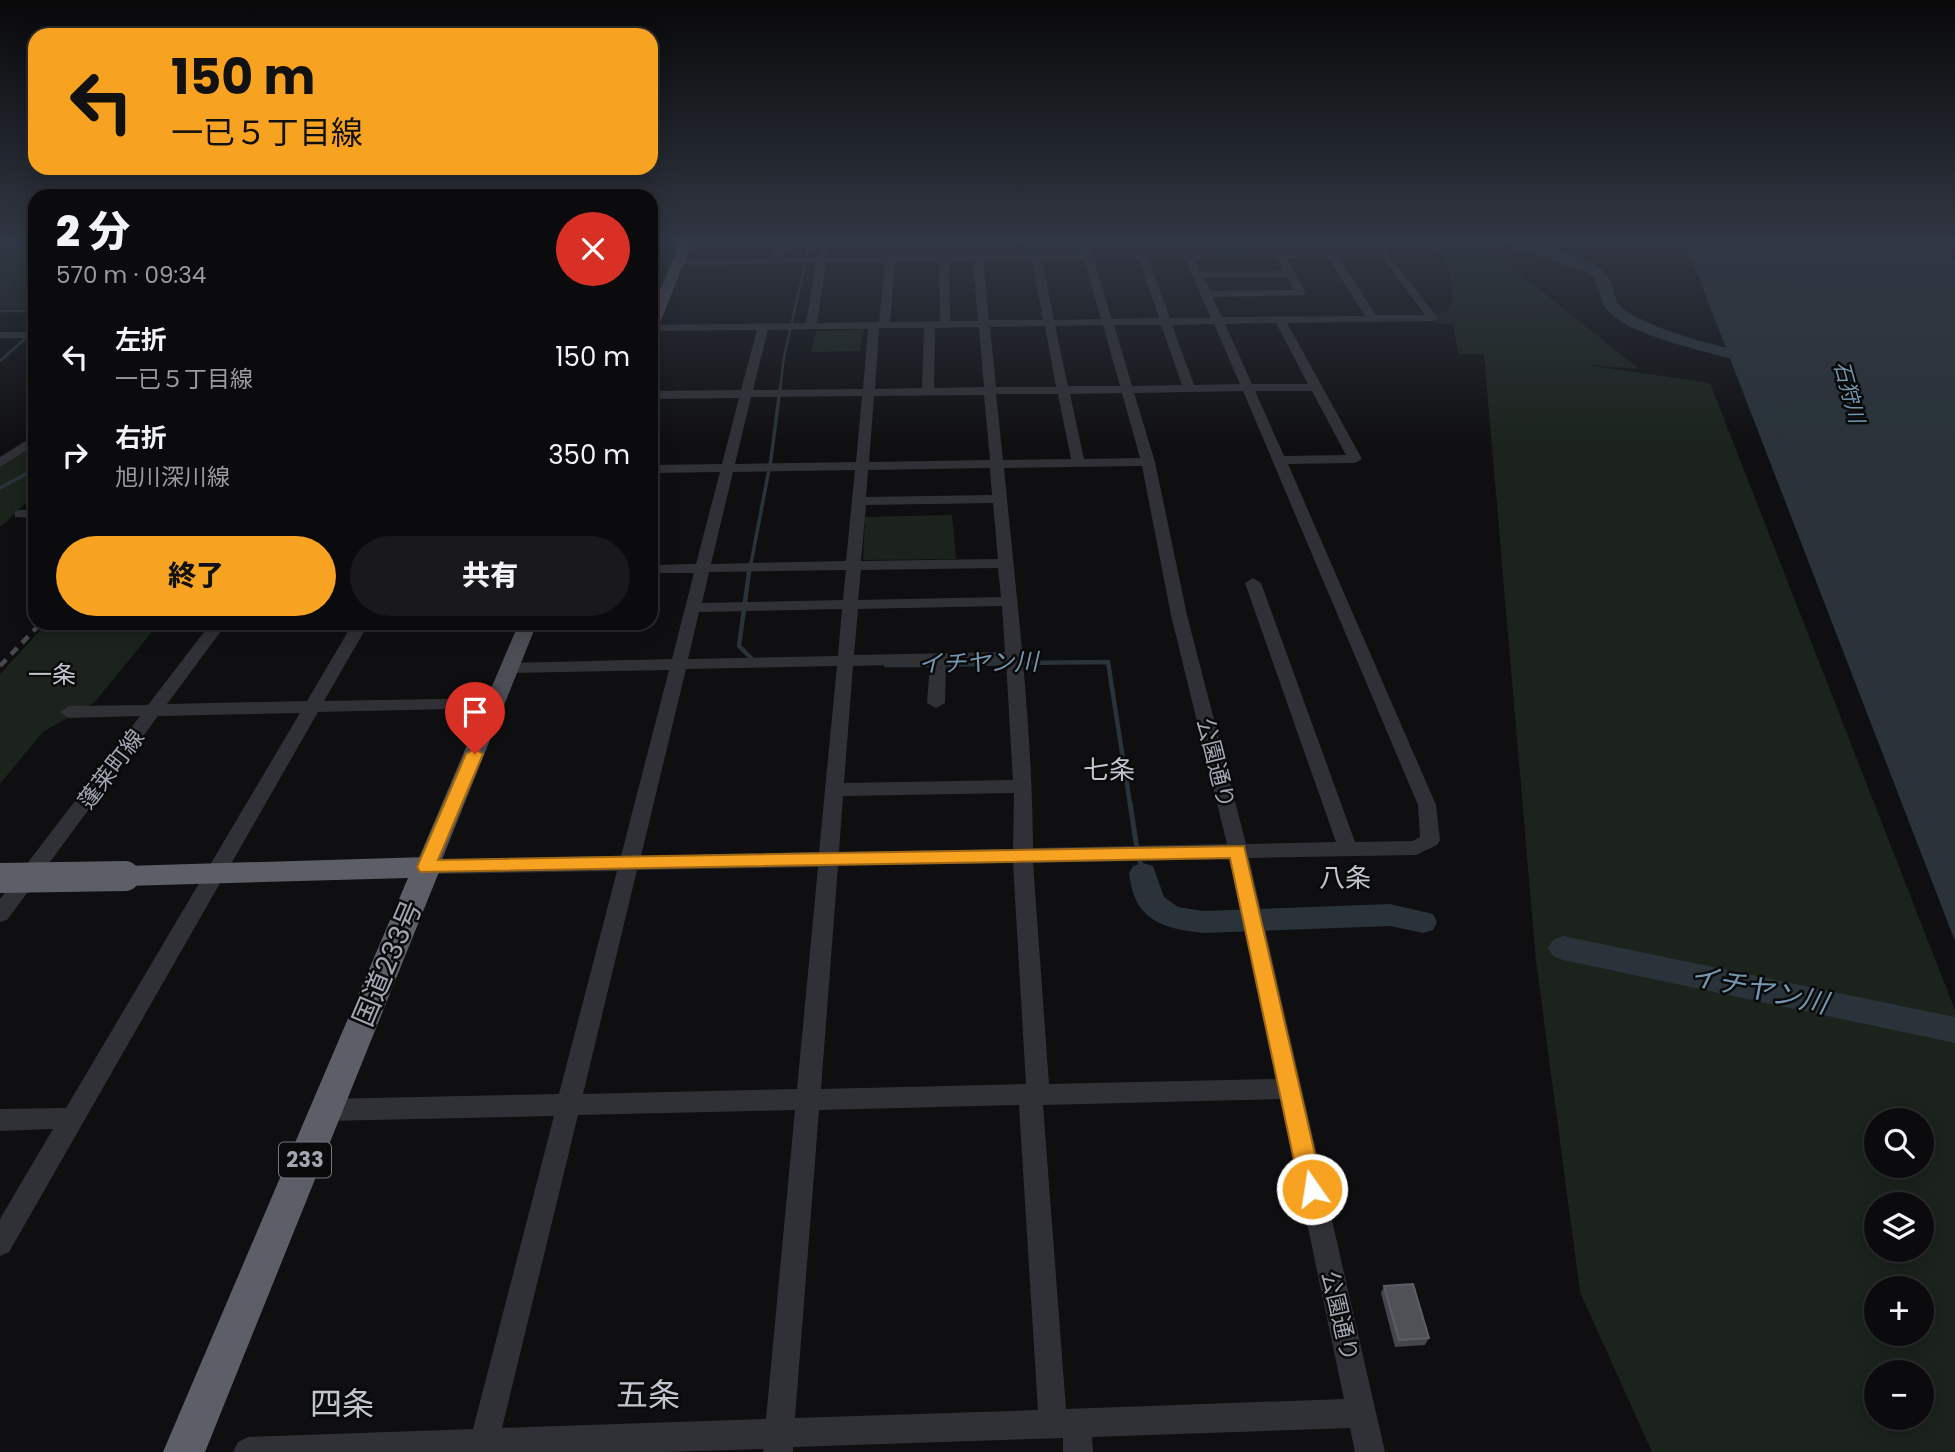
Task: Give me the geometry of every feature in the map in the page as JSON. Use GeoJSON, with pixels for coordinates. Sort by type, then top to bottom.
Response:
{"type":"FeatureCollection","features":[{"type":"Feature","properties":{"kind":"highway","name":"国道233号"},"geometry":{"type":"LineString","coordinates":[[0,878],[426,867],[184,1452]]}},
{"type":"Feature","properties":{"kind":"main road"},"geometry":{"type":"LineString","coordinates":[[426,867],[525,630]]}},
{"type":"Feature","properties":{"kind":"street"},"geometry":{"type":"LineString","coordinates":[[811,326],[814,310]]}},
{"type":"Feature","properties":{"kind":"street"},"geometry":{"type":"LineString","coordinates":[[779,1442],[867,393],[881,310]]}},
{"type":"Feature","properties":{"kind":"street"},"geometry":{"type":"LineString","coordinates":[[945,310],[945,324]]}},
{"type":"Feature","properties":{"kind":"street"},"geometry":{"type":"LineString","coordinates":[[982,310],[1007,563],[1023,786],[1034,1094],[1065,1423],[1078,1452]]}},
{"type":"Feature","properties":{"kind":"street"},"geometry":{"type":"LineString","coordinates":[[1047,310],[1078,463]]}},
{"type":"Feature","properties":{"kind":"street","name":"公園通り"},"geometry":{"type":"LineString","coordinates":[[1105,310],[1148,461],[1179,615],[1238,851],[1370,1452]]}},
{"type":"Feature","properties":{"kind":"street"},"geometry":{"type":"LineString","coordinates":[[1161,310],[1189,388]]}},
{"type":"Feature","properties":{"kind":"street"},"geometry":{"type":"LineString","coordinates":[[426,867],[1416,848],[1430,839],[1431,826],[1427,805],[1213,310]]}},
{"type":"Feature","properties":{"kind":"street"},"geometry":{"type":"LineString","coordinates":[[1367,310],[1373,319]]}},
{"type":"Feature","properties":{"kind":"street"},"geometry":{"type":"LineString","coordinates":[[658,328],[1433,318],[1427,310]]}},
{"type":"Feature","properties":{"kind":"street"},"geometry":{"type":"LineString","coordinates":[[1280,320],[1355,458],[1280,460]]}},
{"type":"Feature","properties":{"kind":"street"},"geometry":{"type":"LineString","coordinates":[[928,392],[930,324]]}},
{"type":"Feature","properties":{"kind":"street"},"geometry":{"type":"LineString","coordinates":[[483,1448],[569,1107],[626,864],[762,326]]}},
{"type":"Feature","properties":{"kind":"street"},"geometry":{"type":"LineString","coordinates":[[0,335],[28,335]]}},
{"type":"Feature","properties":{"kind":"street"},"geometry":{"type":"LineString","coordinates":[[658,395],[1317,387]]}},
{"type":"Feature","properties":{"kind":"street"},"geometry":{"type":"LineString","coordinates":[[0,463],[28,444]]}},
{"type":"Feature","properties":{"kind":"street"},"geometry":{"type":"LineString","coordinates":[[658,469],[1148,461]]}},
{"type":"Feature","properties":{"kind":"street"},"geometry":{"type":"LineString","coordinates":[[859,501],[999,499]]}},
{"type":"Feature","properties":{"kind":"street"},"geometry":{"type":"LineString","coordinates":[[658,569],[1007,563]]}},
{"type":"Feature","properties":{"kind":"street"},"geometry":{"type":"LineString","coordinates":[[1252,583],[1348,849]]}},
{"type":"Feature","properties":{"kind":"street"},"geometry":{"type":"LineString","coordinates":[[691,608],[1010,601]]}},
{"type":"Feature","properties":{"kind":"street","name":"蓬莱町線"},"geometry":{"type":"LineString","coordinates":[[0,914],[214,630]]}},
{"type":"Feature","properties":{"kind":"street"},"geometry":{"type":"LineString","coordinates":[[0,1243],[357,630]]}},
{"type":"Feature","properties":{"kind":"street"},"geometry":{"type":"LineString","coordinates":[[509,668],[1014,657]]}},
{"type":"Feature","properties":{"kind":"street"},"geometry":{"type":"LineString","coordinates":[[936,703],[938,659]]}},
{"type":"Feature","properties":{"kind":"street"},"geometry":{"type":"LineString","coordinates":[[69,712],[496,703]]}},
{"type":"Feature","properties":{"kind":"street"},"geometry":{"type":"LineString","coordinates":[[835,790],[1023,786]]}},
{"type":"Feature","properties":{"kind":"street"},"geometry":{"type":"LineString","coordinates":[[326,1110],[569,1107],[1289,1088]]}},
{"type":"Feature","properties":{"kind":"street"},"geometry":{"type":"LineString","coordinates":[[0,1120],[75,1118]]}},
{"type":"Feature","properties":{"kind":"street"},"geometry":{"type":"LineString","coordinates":[[248,1452],[779,1442],[1065,1423],[1362,1413]]}},
{"type":"Feature","properties":{"kind":"shaded area"},"geometry":{"type":"Polygon","coordinates":[[[1447,310],[1565,310],[1639,369],[1586,365],[1710,383],[1955,1010],[1955,1452],[1652,1452],[1580,1292],[1536,961],[1484,354],[1458,354],[1453,324],[1435,323],[1432,313],[1447,310]]]}},
{"type":"Feature","properties":{"kind":"shaded area"},"geometry":{"type":"Polygon","coordinates":[[[863,330],[860,351],[811,352],[816,331],[863,330]]]}},
{"type":"Feature","properties":{"kind":"shaded area"},"geometry":{"type":"Polygon","coordinates":[[[28,448],[28,501],[0,527],[0,467],[28,448]]]}},
{"type":"Feature","properties":{"kind":"shaded area"},"geometry":{"type":"Polygon","coordinates":[[[952,515],[956,559],[863,560],[865,517],[952,515]]]}},
{"type":"Feature","properties":{"kind":"shaded area"},"geometry":{"type":"Polygon","coordinates":[[[41,630],[153,630],[95,702],[43,732],[0,784],[0,674],[41,630]]]}},
{"type":"Feature","properties":{"kind":"water","name":"石狩川"},"geometry":{"type":"Polygon","coordinates":[[[1711,310],[1955,310],[1955,941],[1711,310]]]}},
{"type":"Feature","properties":{"kind":"building"},"geometry":{"type":"Polygon","coordinates":[[[1413,1284],[1429,1338],[1399,1340],[1384,1286],[1413,1284]]]}},
{"type":"Feature","properties":{"kind":"waterway","name":"イチヤン川"},"geometry":{"type":"LineString","coordinates":[[780,390],[795,310]]}},
{"type":"Feature","properties":{"kind":"waterway"},"geometry":{"type":"LineString","coordinates":[[1615,310],[1634,322],[1668,335],[1757,361]]}},
{"type":"Feature","properties":{"kind":"waterway"},"geometry":{"type":"LineString","coordinates":[[0,311],[28,311]]}},
{"type":"Feature","properties":{"kind":"waterway"},"geometry":{"type":"LineString","coordinates":[[0,361],[28,336]]}},
{"type":"Feature","properties":{"kind":"waterway","name":"イチヤン川"},"geometry":{"type":"LineString","coordinates":[[749,574],[771,459],[780,389]]}},
{"type":"Feature","properties":{"kind":"waterway"},"geometry":{"type":"LineString","coordinates":[[0,488],[28,473]]}},
{"type":"Feature","properties":{"kind":"waterway","name":"イチヤン川"},"geometry":{"type":"LineString","coordinates":[[749,572],[739,646],[753,660]]}},
{"type":"Feature","properties":{"kind":"waterway","name":"イチヤン川"},"geometry":{"type":"LineString","coordinates":[[1019,663],[1108,662],[1130,804]]}},
{"type":"Feature","properties":{"kind":"waterway","name":"イチヤン川"},"geometry":{"type":"LineString","coordinates":[[942,665],[1011,663]]}},
{"type":"Feature","properties":{"kind":"waterway","name":"イチヤン川"},"geometry":{"type":"LineString","coordinates":[[886,665],[934,665]]}},
{"type":"Feature","properties":{"kind":"waterway","name":"イチヤン川"},"geometry":{"type":"LineString","coordinates":[[1130,803],[1137,849]]}},
{"type":"Feature","properties":{"kind":"waterway","name":"イチヤン川"},"geometry":{"type":"LineString","coordinates":[[1139,857],[1143,873]]}},
{"type":"Feature","properties":{"kind":"waterway","name":"イチヤン川"},"geometry":{"type":"LineString","coordinates":[[1143,873],[1148,897],[1154,905],[1169,915],[1190,920],[1203,922],[1390,915],[1423,922]]}},
{"type":"Feature","properties":{"kind":"waterway","name":"イチヤン川"},"geometry":{"type":"LineString","coordinates":[[1563,948],[1955,1030]]}},
{"type":"Feature","properties":{"kind":"railway"},"geometry":{"type":"LineString","coordinates":[[0,666],[34,630]]}},
{"type":"Feature","properties":{"kind":"district","name":"一条"},"geometry":{"type":"Point","coordinates":[52,675]}},
{"type":"Feature","properties":{"kind":"district","name":"七条"},"geometry":{"type":"Point","coordinates":[1109,770]}},
{"type":"Feature","properties":{"kind":"district","name":"八条"},"geometry":{"type":"Point","coordinates":[1345,878]}},
{"type":"Feature","properties":{"kind":"district","name":"五条"},"geometry":{"type":"Point","coordinates":[648,1395]}},
{"type":"Feature","properties":{"kind":"district","name":"四条"},"geometry":{"type":"Point","coordinates":[342,1404]}},
{"type":"Feature","properties":{"kind":"route"},"geometry":{"type":"LineString","coordinates":[[475,754],[426,867],[1238,851],[1312,1189]]}}]}
